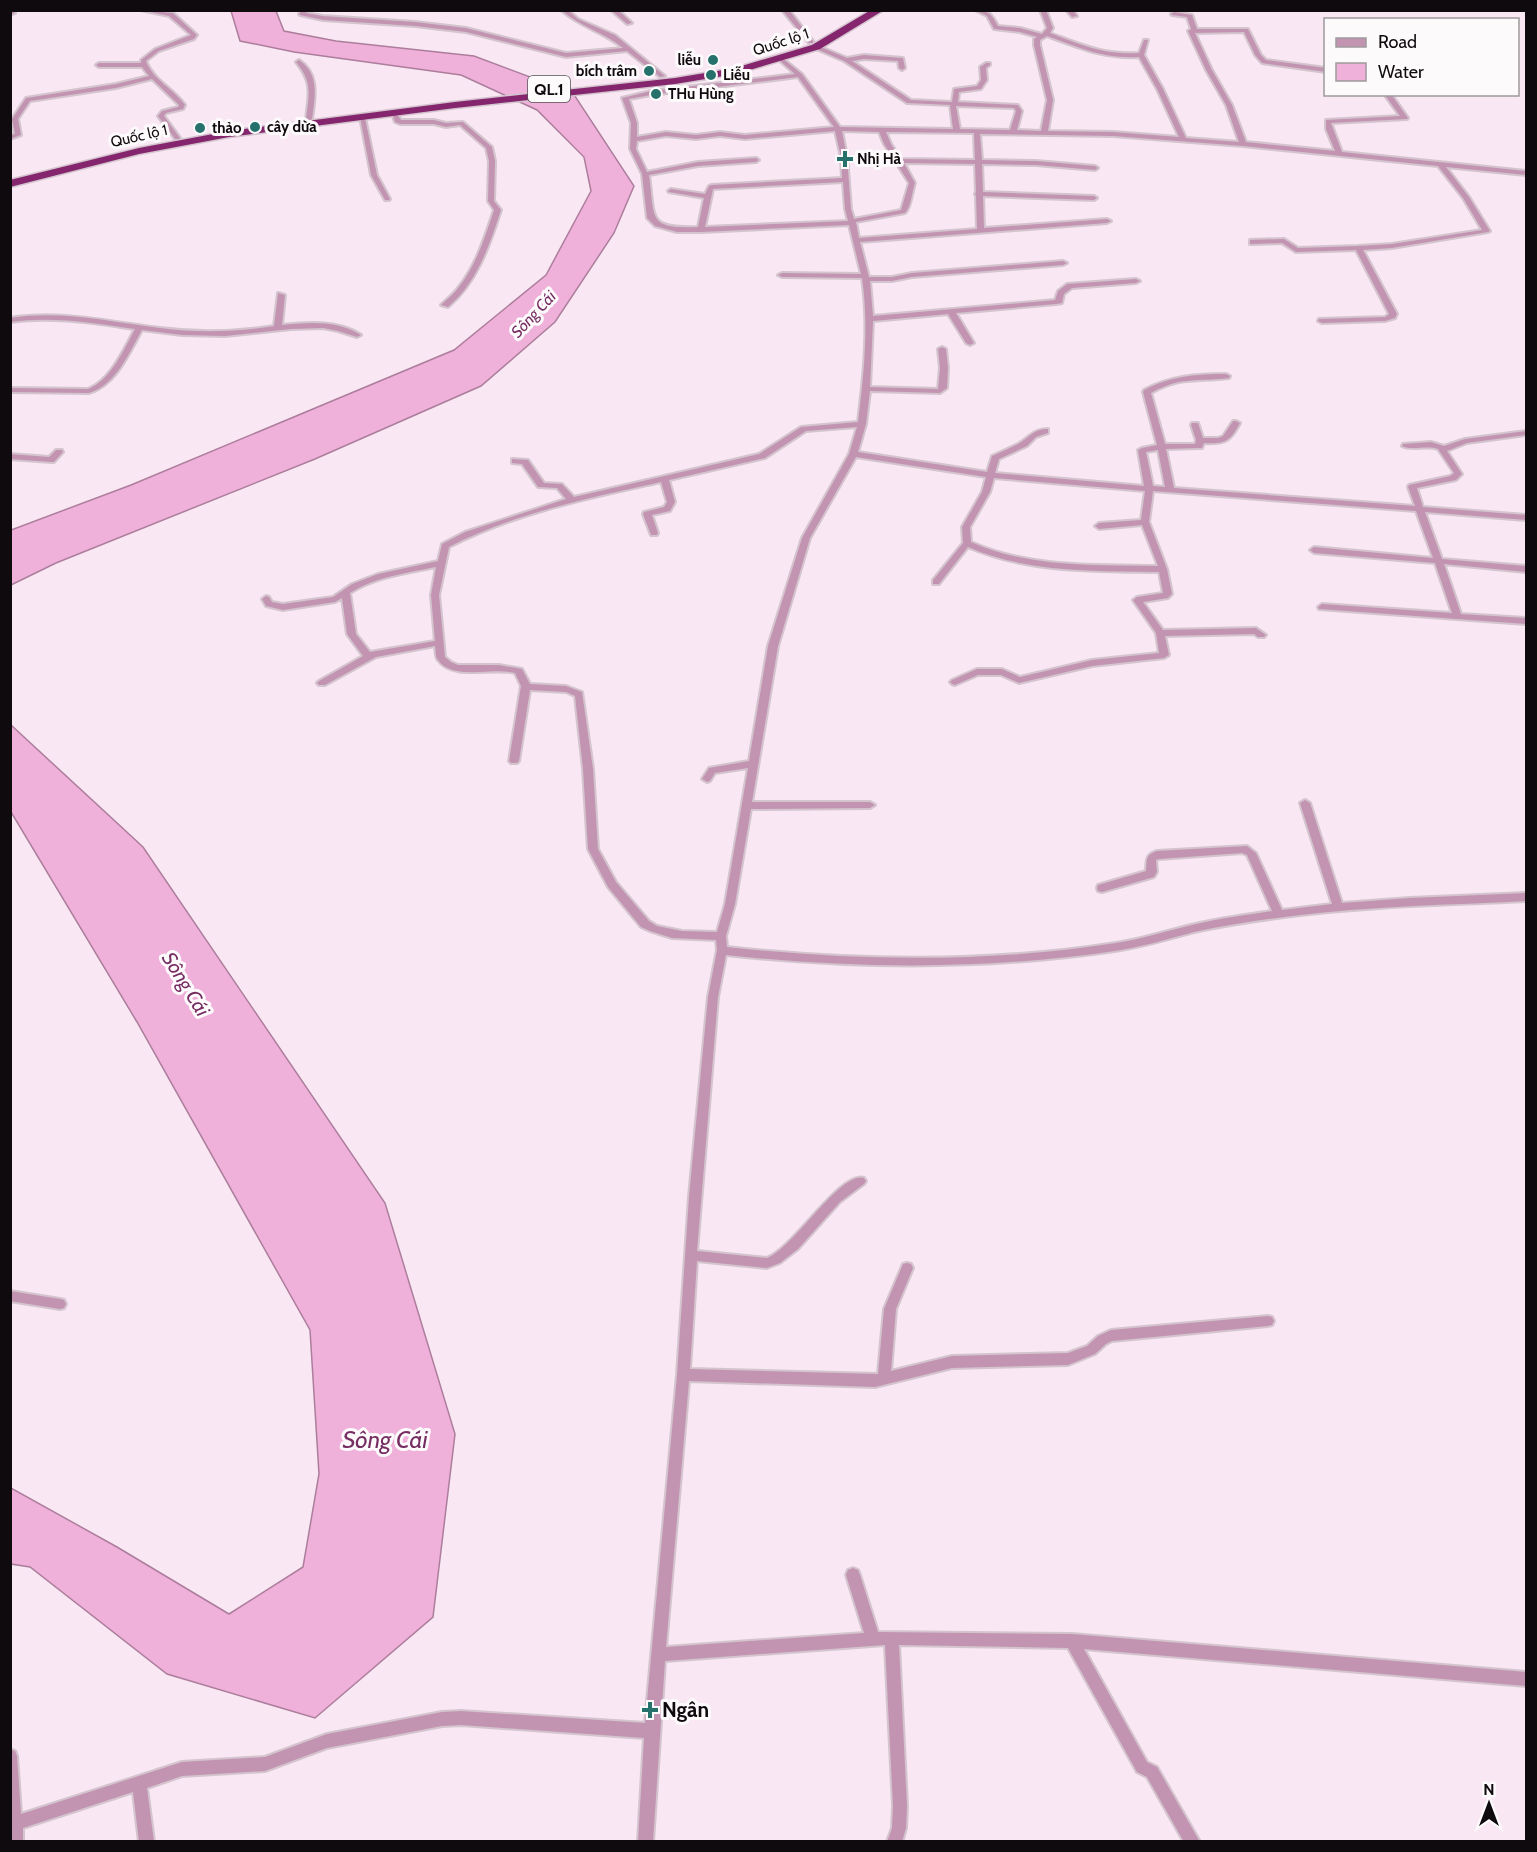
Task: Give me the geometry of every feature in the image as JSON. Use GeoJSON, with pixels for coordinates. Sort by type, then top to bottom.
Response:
{"type":"FeatureCollection","features":[{"type":"Feature","properties":{"kind":"highway","name":"Quốc lộ 1"},"geometry":{"type":"LineString","coordinates":[[647,80],[662,76],[705,72],[813,45],[864,10]]}},
{"type":"Feature","properties":{"kind":"highway","name":"Quốc lộ 1"},"geometry":{"type":"LineString","coordinates":[[647,80],[679,85],[781,59],[879,10]]}},
{"type":"Feature","properties":{"kind":"highway","name":"QL.1"},"geometry":{"type":"LineString","coordinates":[[454,103],[647,80]]}},
{"type":"Feature","properties":{"kind":"highway","name":"Quốc lộ 1"},"geometry":{"type":"LineString","coordinates":[[10,178],[177,138],[309,119],[454,103]]}},
{"type":"Feature","properties":{"kind":"highway","name":"Quốc lộ 1"},"geometry":{"type":"LineString","coordinates":[[10,184],[184,142],[394,114],[454,103]]}},
{"type":"Feature","properties":{"kind":"street"},"geometry":{"type":"LineString","coordinates":[[144,10],[171,14],[194,35],[192,38],[157,50],[145,57],[144,65],[153,77],[167,87],[183,105],[181,108],[164,112],[160,116],[177,138]]}},
{"type":"Feature","properties":{"kind":"street"},"geometry":{"type":"LineString","coordinates":[[306,10],[302,14],[323,18],[466,30],[566,55],[627,49]]}},
{"type":"Feature","properties":{"kind":"street"},"geometry":{"type":"LineString","coordinates":[[564,10],[576,20],[606,32],[662,76]]}},
{"type":"Feature","properties":{"kind":"street"},"geometry":{"type":"LineString","coordinates":[[615,10],[629,23]]}},
{"type":"Feature","properties":{"kind":"street"},"geometry":{"type":"LineString","coordinates":[[785,10],[813,45],[846,60],[898,93],[906,101],[1016,106],[1019,109],[1013,133]]}},
{"type":"Feature","properties":{"kind":"street"},"geometry":{"type":"LineString","coordinates":[[978,10],[989,15],[996,28],[1044,35],[1116,55],[1141,55]]}},
{"type":"Feature","properties":{"kind":"street"},"geometry":{"type":"LineString","coordinates":[[1043,10],[1050,27],[1044,35],[1037,39],[1036,45],[1050,100],[1044,133]]}},
{"type":"Feature","properties":{"kind":"street"},"geometry":{"type":"LineString","coordinates":[[353,19],[362,12]]}},
{"type":"Feature","properties":{"kind":"street"},"geometry":{"type":"LineString","coordinates":[[1174,14],[1190,16],[1194,29],[1191,31],[1192,34],[1229,105],[1243,144]]}},
{"type":"Feature","properties":{"kind":"street"},"geometry":{"type":"LineString","coordinates":[[1194,29],[1245,30],[1250,35],[1259,59],[1264,62],[1324,70]]}},
{"type":"Feature","properties":{"kind":"street"},"geometry":{"type":"LineString","coordinates":[[1146,41],[1141,55],[1183,138]]}},
{"type":"Feature","properties":{"kind":"street"},"geometry":{"type":"LineString","coordinates":[[846,60],[864,57],[901,59],[902,68]]}},
{"type":"Feature","properties":{"kind":"street"},"geometry":{"type":"LineString","coordinates":[[645,1842],[652,1731],[683,1375],[690,1255],[713,997],[722,950],[721,936],[730,904],[772,646],[806,538],[853,454],[862,424],[866,389],[869,320],[865,278],[855,240],[838,129],[801,75],[781,59]]}},
{"type":"Feature","properties":{"kind":"street"},"geometry":{"type":"LineString","coordinates":[[299,62],[309,72],[314,90],[309,119]]}},
{"type":"Feature","properties":{"kind":"street"},"geometry":{"type":"LineString","coordinates":[[957,131],[954,104],[956,90],[979,88],[984,81],[983,67],[988,64]]}},
{"type":"Feature","properties":{"kind":"street"},"geometry":{"type":"LineString","coordinates":[[99,65],[144,65]]}},
{"type":"Feature","properties":{"kind":"street"},"geometry":{"type":"LineString","coordinates":[[720,74],[727,84]]}},
{"type":"Feature","properties":{"kind":"street"},"geometry":{"type":"LineString","coordinates":[[801,75],[727,84],[679,85],[625,98],[634,123],[633,149],[645,174],[653,222],[677,230],[701,230],[853,222],[903,212],[906,209],[912,183],[899,161],[890,152],[882,130]]}},
{"type":"Feature","properties":{"kind":"street"},"geometry":{"type":"LineString","coordinates":[[10,137],[18,134],[13,119],[28,99],[116,86],[153,77]]}},
{"type":"Feature","properties":{"kind":"street"},"geometry":{"type":"LineString","coordinates":[[1339,153],[1328,121],[1405,118],[1388,96]]}},
{"type":"Feature","properties":{"kind":"street"},"geometry":{"type":"LineString","coordinates":[[394,114],[400,122],[434,122],[446,125],[460,123],[489,147],[492,160],[491,201],[498,210],[463,288],[456,298],[445,305]]}},
{"type":"Feature","properties":{"kind":"street"},"geometry":{"type":"LineString","coordinates":[[362,118],[374,175],[387,198]]}},
{"type":"Feature","properties":{"kind":"street"},"geometry":{"type":"LineString","coordinates":[[633,140],[666,134],[696,137],[720,134],[745,137],[838,129],[1113,134],[1183,138],[1527,173]]}},
{"type":"Feature","properties":{"kind":"street"},"geometry":{"type":"LineString","coordinates":[[977,132],[981,230]]}},
{"type":"Feature","properties":{"kind":"street"},"geometry":{"type":"LineString","coordinates":[[645,174],[698,164],[756,160]]}},
{"type":"Feature","properties":{"kind":"street"},"geometry":{"type":"LineString","coordinates":[[899,161],[1036,164],[1095,168]]}},
{"type":"Feature","properties":{"kind":"street"},"geometry":{"type":"LineString","coordinates":[[1253,242],[1284,241],[1296,250],[1358,248],[1392,246],[1486,231],[1466,197],[1441,165]]}},
{"type":"Feature","properties":{"kind":"street"},"geometry":{"type":"LineString","coordinates":[[701,230],[711,187],[845,180]]}},
{"type":"Feature","properties":{"kind":"street"},"geometry":{"type":"LineString","coordinates":[[671,190],[708,196]]}},
{"type":"Feature","properties":{"kind":"street"},"geometry":{"type":"LineString","coordinates":[[978,194],[1094,198]]}},
{"type":"Feature","properties":{"kind":"street"},"geometry":{"type":"LineString","coordinates":[[855,240],[1107,221]]}},
{"type":"Feature","properties":{"kind":"street"},"geometry":{"type":"LineString","coordinates":[[1322,321],[1385,319],[1391,318],[1393,314],[1358,248]]}},
{"type":"Feature","properties":{"kind":"street"},"geometry":{"type":"LineString","coordinates":[[782,275],[892,279],[912,275],[1063,263]]}},
{"type":"Feature","properties":{"kind":"street"},"geometry":{"type":"LineString","coordinates":[[869,320],[1059,302],[1061,293],[1070,286],[1136,281]]}},
{"type":"Feature","properties":{"kind":"street"},"geometry":{"type":"LineString","coordinates":[[278,326],[281,295]]}},
{"type":"Feature","properties":{"kind":"street"},"geometry":{"type":"LineString","coordinates":[[951,312],[970,343]]}},
{"type":"Feature","properties":{"kind":"street"},"geometry":{"type":"LineString","coordinates":[[10,320],[51,315],[139,327],[225,334],[249,333],[278,326],[332,326],[357,335]]}},
{"type":"Feature","properties":{"kind":"street"},"geometry":{"type":"LineString","coordinates":[[10,390],[89,391],[98,389],[116,367],[139,327]]}},
{"type":"Feature","properties":{"kind":"street"},"geometry":{"type":"LineString","coordinates":[[866,389],[940,391],[945,379],[942,349]]}},
{"type":"Feature","properties":{"kind":"street"},"geometry":{"type":"LineString","coordinates":[[1170,491],[1162,447],[1147,392],[1175,378],[1196,375],[1227,376]]}},
{"type":"Feature","properties":{"kind":"street"},"geometry":{"type":"LineString","coordinates":[[1200,440],[1222,441],[1229,436],[1236,423]]}},
{"type":"Feature","properties":{"kind":"street"},"geometry":{"type":"LineString","coordinates":[[514,761],[526,686],[519,671],[510,668],[467,669],[445,663],[441,658],[435,594],[448,542],[572,500],[762,456],[804,429],[862,424]]}},
{"type":"Feature","properties":{"kind":"street"},"geometry":{"type":"LineString","coordinates":[[955,682],[984,671],[1002,672],[1019,680],[1092,663],[1164,655],[1160,633],[1137,600],[1167,595],[1163,569],[1145,522],[1149,489],[1142,450],[1199,446],[1200,440],[1195,425]]}},
{"type":"Feature","properties":{"kind":"street"},"geometry":{"type":"LineString","coordinates":[[936,582],[967,543],[966,528],[986,492],[998,455],[1017,448],[1034,435],[1045,431]]}},
{"type":"Feature","properties":{"kind":"street"},"geometry":{"type":"LineString","coordinates":[[1444,449],[1462,442],[1527,433]]}},
{"type":"Feature","properties":{"kind":"street"},"geometry":{"type":"LineString","coordinates":[[1406,446],[1436,444],[1444,449],[1457,476],[1413,485],[1457,615]]}},
{"type":"Feature","properties":{"kind":"street"},"geometry":{"type":"LineString","coordinates":[[10,456],[51,460],[59,452]]}},
{"type":"Feature","properties":{"kind":"street"},"geometry":{"type":"LineString","coordinates":[[853,454],[992,475],[1170,491],[1527,517]]}},
{"type":"Feature","properties":{"kind":"street"},"geometry":{"type":"LineString","coordinates":[[515,461],[525,462],[541,485],[558,486],[572,500]]}},
{"type":"Feature","properties":{"kind":"street"},"geometry":{"type":"LineString","coordinates":[[654,533],[647,514],[664,511],[670,505],[664,478]]}},
{"type":"Feature","properties":{"kind":"street"},"geometry":{"type":"LineString","coordinates":[[1099,526],[1145,522]]}},
{"type":"Feature","properties":{"kind":"street"},"geometry":{"type":"LineString","coordinates":[[967,543],[991,554],[1021,559],[1080,566],[1163,569]]}},
{"type":"Feature","properties":{"kind":"street"},"geometry":{"type":"LineString","coordinates":[[1314,550],[1527,569]]}},
{"type":"Feature","properties":{"kind":"street"},"geometry":{"type":"LineString","coordinates":[[266,599],[268,604],[283,607],[335,599],[346,594],[355,586],[381,576],[441,563]]}},
{"type":"Feature","properties":{"kind":"street"},"geometry":{"type":"LineString","coordinates":[[346,594],[352,634],[369,657]]}},
{"type":"Feature","properties":{"kind":"street"},"geometry":{"type":"LineString","coordinates":[[1322,607],[1527,621]]}},
{"type":"Feature","properties":{"kind":"street"},"geometry":{"type":"LineString","coordinates":[[1160,633],[1256,631],[1260,635]]}},
{"type":"Feature","properties":{"kind":"street"},"geometry":{"type":"LineString","coordinates":[[322,683],[369,657],[383,652],[438,643]]}},
{"type":"Feature","properties":{"kind":"street"},"geometry":{"type":"LineString","coordinates":[[526,686],[565,688],[579,694],[588,769],[593,849],[612,884],[645,924],[652,929],[687,935],[721,936]]}},
{"type":"Feature","properties":{"kind":"street"},"geometry":{"type":"LineString","coordinates":[[707,779],[712,770],[753,764]]}},
{"type":"Feature","properties":{"kind":"street"},"geometry":{"type":"LineString","coordinates":[[1305,803],[1338,907]]}},
{"type":"Feature","properties":{"kind":"street"},"geometry":{"type":"LineString","coordinates":[[746,806],[870,805]]}},
{"type":"Feature","properties":{"kind":"street"},"geometry":{"type":"LineString","coordinates":[[1102,888],[1150,874],[1152,872],[1151,858],[1157,855],[1243,849],[1251,853],[1279,915]]}},
{"type":"Feature","properties":{"kind":"street"},"geometry":{"type":"LineString","coordinates":[[722,950],[787,959],[848,962],[944,962],[1064,953],[1129,945],[1215,924],[1338,907],[1456,898],[1527,897]]}},
{"type":"Feature","properties":{"kind":"street"},"geometry":{"type":"LineString","coordinates":[[690,1255],[774,1262],[833,1200],[860,1181]]}},
{"type":"Feature","properties":{"kind":"street"},"geometry":{"type":"LineString","coordinates":[[884,1380],[890,1309],[907,1268]]}},
{"type":"Feature","properties":{"kind":"street"},"geometry":{"type":"LineString","coordinates":[[10,1296],[24,1295],[39,1302],[60,1304]]}},
{"type":"Feature","properties":{"kind":"street"},"geometry":{"type":"LineString","coordinates":[[683,1375],[875,1382],[952,1362],[1068,1359],[1090,1350],[1111,1336],[1268,1321]]}},
{"type":"Feature","properties":{"kind":"street"},"geometry":{"type":"LineString","coordinates":[[853,1575],[873,1639]]}},
{"type":"Feature","properties":{"kind":"street"},"geometry":{"type":"LineString","coordinates":[[660,1654],[892,1638],[1072,1641],[1527,1679]]}},
{"type":"Feature","properties":{"kind":"street"},"geometry":{"type":"LineString","coordinates":[[892,1638],[900,1806],[899,1828],[894,1842]]}},
{"type":"Feature","properties":{"kind":"street"},"geometry":{"type":"LineString","coordinates":[[1072,1641],[1101,1691],[1121,1733],[1142,1767],[1152,1772],[1193,1842]]}},
{"type":"Feature","properties":{"kind":"street"},"geometry":{"type":"LineString","coordinates":[[13,1824],[182,1769],[265,1764],[327,1741],[442,1719],[462,1718],[652,1731]]}},
{"type":"Feature","properties":{"kind":"street"},"geometry":{"type":"LineString","coordinates":[[10,1756],[16,1842]]}},
{"type":"Feature","properties":{"kind":"street"},"geometry":{"type":"LineString","coordinates":[[139,1783],[147,1842]]}},
{"type":"Feature","properties":{"kind":"water","name":"Sông Cái"},"geometry":{"type":"Polygon","coordinates":[[[231,11],[276,11],[284,31],[336,41],[474,56],[573,93],[634,186],[614,233],[555,322],[481,386],[315,459],[56,563],[11,585],[11,530],[131,485],[454,350],[546,275],[591,191],[584,157],[537,110],[461,75],[294,52],[240,41],[231,11]]]}},
{"type":"Feature","properties":{"kind":"water","name":"Sông Cái"},"geometry":{"type":"Polygon","coordinates":[[[11,725],[143,847],[385,1203],[455,1434],[433,1617],[315,1718],[167,1674],[30,1567],[11,1564],[11,1488],[117,1547],[229,1614],[303,1567],[319,1474],[310,1330],[137,1022],[11,812],[11,725]]]}},
{"type":"Feature","properties":{"kind":"place","name":"liễu"},"geometry":{"type":"Point","coordinates":[713,60]}},
{"type":"Feature","properties":{"kind":"place","name":"bích trâm"},"geometry":{"type":"Point","coordinates":[649,71]}},
{"type":"Feature","properties":{"kind":"place","name":"Liễu"},"geometry":{"type":"Point","coordinates":[711,75]}},
{"type":"Feature","properties":{"kind":"place","name":"THu Hùng"},"geometry":{"type":"Point","coordinates":[656,94]}},
{"type":"Feature","properties":{"kind":"place","name":"cây dừa"},"geometry":{"type":"Point","coordinates":[255,127]}},
{"type":"Feature","properties":{"kind":"place","name":"thảo"},"geometry":{"type":"Point","coordinates":[200,128]}},
{"type":"Feature","properties":{"kind":"place","name":"Nhị Hà"},"geometry":{"type":"Point","coordinates":[845,159]}},
{"type":"Feature","properties":{"kind":"place","name":"Ngân"},"geometry":{"type":"Point","coordinates":[650,1710]}}]}
